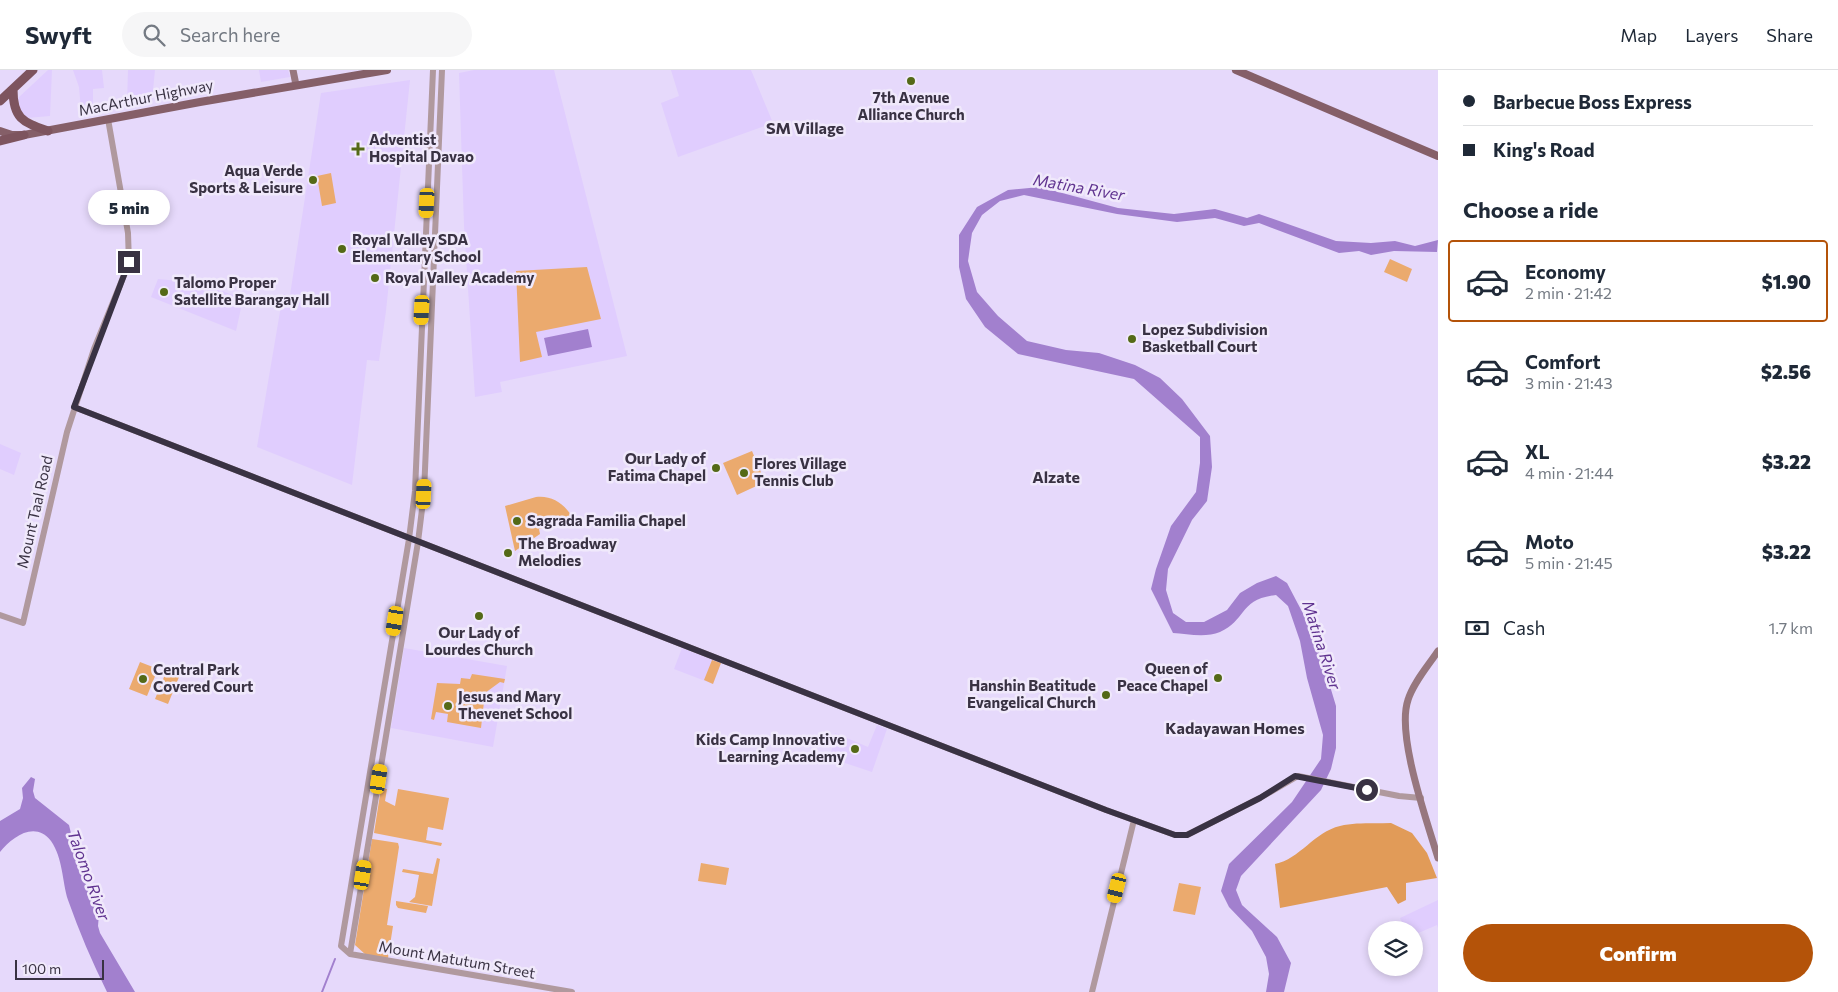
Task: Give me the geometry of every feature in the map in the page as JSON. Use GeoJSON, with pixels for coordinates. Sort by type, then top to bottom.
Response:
{"type":"FeatureCollection","features":[{"type":"Feature","properties":{"kind":"highway"},"geometry":{"type":"LineString","coordinates":[[0,102],[33,70]]}},
{"type":"Feature","properties":{"kind":"highway"},"geometry":{"type":"LineString","coordinates":[[0,94],[13,89]]}},
{"type":"Feature","properties":{"kind":"highway"},"geometry":{"type":"LineString","coordinates":[[13,89],[15,109],[20,117],[29,124],[48,131]]}},
{"type":"Feature","properties":{"kind":"highway"},"geometry":{"type":"LineString","coordinates":[[0,141],[24,135]]}},
{"type":"Feature","properties":{"kind":"main road"},"geometry":{"type":"LineString","coordinates":[[293,70],[296,85]]}},
{"type":"Feature","properties":{"kind":"main road","name":"MacArthur Highway"},"geometry":{"type":"LineString","coordinates":[[0,131],[12,135],[24,135],[387,70]]}},
{"type":"Feature","properties":{"kind":"main road"},"geometry":{"type":"LineString","coordinates":[[1236,70],[1438,156]]}},
{"type":"Feature","properties":{"kind":"main road"},"geometry":{"type":"LineString","coordinates":[[1438,651],[1410,694],[1405,709],[1408,742],[1438,858]]}},
{"type":"Feature","properties":{"kind":"street"},"geometry":{"type":"LineString","coordinates":[[350,954],[341,946],[409,539],[415,492],[433,70]]}},
{"type":"Feature","properties":{"kind":"street"},"geometry":{"type":"LineString","coordinates":[[350,954],[418,542],[424,484],[442,70]]}},
{"type":"Feature","properties":{"kind":"street","name":"Mount Taal Road"},"geometry":{"type":"LineString","coordinates":[[0,615],[23,622],[74,407],[94,349],[127,270],[130,256],[128,233],[108,119]]}},
{"type":"Feature","properties":{"kind":"street"},"geometry":{"type":"LineString","coordinates":[[430,131],[439,131]]}},
{"type":"Feature","properties":{"kind":"street"},"geometry":{"type":"LineString","coordinates":[[427,217],[435,217]]}},
{"type":"Feature","properties":{"kind":"street"},"geometry":{"type":"LineString","coordinates":[[74,407],[409,539],[479,564],[1175,835],[1185,836],[1260,798],[1289,779],[1302,776],[1399,796],[1421,798]]}},
{"type":"Feature","properties":{"kind":"street"},"geometry":{"type":"LineString","coordinates":[[1092,992],[1134,820]]}},
{"type":"Feature","properties":{"kind":"street","name":"Mount Matutum Street"},"geometry":{"type":"LineString","coordinates":[[350,954],[572,992]]}},
{"type":"Feature","properties":{"kind":"shaded area"},"geometry":{"type":"Polygon","coordinates":[[[48,70],[52,70],[50,116],[27,118],[21,112],[18,98],[48,70]]]}},
{"type":"Feature","properties":{"kind":"shaded area"},"geometry":{"type":"Polygon","coordinates":[[[73,70],[102,70],[104,88],[93,89],[93,108],[81,110],[79,87],[73,70]]]}},
{"type":"Feature","properties":{"kind":"shaded area"},"geometry":{"type":"Polygon","coordinates":[[[128,70],[155,70],[152,100],[127,103],[128,70]]]}},
{"type":"Feature","properties":{"kind":"shaded area"},"geometry":{"type":"Polygon","coordinates":[[[259,70],[288,70],[290,77],[261,82],[259,70]]]}},
{"type":"Feature","properties":{"kind":"shaded area"},"geometry":{"type":"Polygon","coordinates":[[[474,70],[554,70],[627,356],[500,382],[502,392],[475,397],[464,226],[459,73],[474,70]]]}},
{"type":"Feature","properties":{"kind":"shaded area"},"geometry":{"type":"Polygon","coordinates":[[[671,70],[751,70],[773,123],[678,157],[661,103],[679,96],[671,70]]]}},
{"type":"Feature","properties":{"kind":"shaded area"},"geometry":{"type":"Polygon","coordinates":[[[410,80],[379,361],[367,360],[352,485],[257,447],[283,294],[290,295],[321,93],[410,80]]]}},
{"type":"Feature","properties":{"kind":"shaded area"},"geometry":{"type":"Polygon","coordinates":[[[331,173],[336,203],[322,206],[317,176],[331,173]]]}},
{"type":"Feature","properties":{"kind":"shaded area"},"geometry":{"type":"Polygon","coordinates":[[[1040,187],[1118,208],[1174,214],[1215,209],[1247,218],[1259,214],[1336,241],[1371,243],[1395,241],[1415,246],[1438,240],[1437,252],[1394,251],[1371,255],[1359,251],[1339,253],[1259,223],[1244,226],[1215,218],[1177,222],[1117,214],[1024,195],[1000,201],[982,215],[972,233],[968,261],[977,292],[998,316],[1027,341],[1066,350],[1099,353],[1135,365],[1160,378],[1182,399],[1210,436],[1212,467],[1207,501],[1192,520],[1168,569],[1166,590],[1173,613],[1186,622],[1204,622],[1227,610],[1240,593],[1257,583],[1276,576],[1287,583],[1308,623],[1336,706],[1336,748],[1331,769],[1321,790],[1241,876],[1236,890],[1242,905],[1277,937],[1291,963],[1284,992],[1266,992],[1269,974],[1266,957],[1252,931],[1229,907],[1221,891],[1229,864],[1292,802],[1321,759],[1323,735],[1307,678],[1300,641],[1288,606],[1276,595],[1255,601],[1235,622],[1215,634],[1190,635],[1173,633],[1151,589],[1171,526],[1196,492],[1200,463],[1200,437],[1134,379],[1018,354],[985,327],[966,299],[959,267],[959,235],[977,207],[1008,190],[1040,187]]]}},
{"type":"Feature","properties":{"kind":"shaded area"},"geometry":{"type":"Polygon","coordinates":[[[1390,259],[1412,269],[1407,282],[1384,272],[1390,259]]]}},
{"type":"Feature","properties":{"kind":"shaded area"},"geometry":{"type":"Polygon","coordinates":[[[587,267],[601,319],[536,332],[542,357],[520,362],[516,271],[587,267]]]}},
{"type":"Feature","properties":{"kind":"shaded area"},"geometry":{"type":"Polygon","coordinates":[[[158,279],[202,283],[243,299],[236,331],[151,297],[158,279]]]}},
{"type":"Feature","properties":{"kind":"shaded area"},"geometry":{"type":"Polygon","coordinates":[[[588,329],[592,347],[548,356],[544,338],[588,329]]]}},
{"type":"Feature","properties":{"kind":"shaded area"},"geometry":{"type":"Polygon","coordinates":[[[0,444],[21,453],[14,475],[0,469],[0,444]]]}},
{"type":"Feature","properties":{"kind":"shaded area","name":"Flores Village Tennis Club"},"geometry":{"type":"Polygon","coordinates":[[[752,451],[765,482],[737,495],[723,463],[752,451]]]}},
{"type":"Feature","properties":{"kind":"shaded area"},"geometry":{"type":"Polygon","coordinates":[[[536,497],[553,499],[558,502],[574,520],[539,529],[540,534],[515,551],[505,506],[536,497]]]}},
{"type":"Feature","properties":{"kind":"shaded area","name":"Jesus and Mary Thevenet School"},"geometry":{"type":"Polygon","coordinates":[[[404,648],[507,666],[493,747],[391,728],[404,648]]]}},
{"type":"Feature","properties":{"kind":"shaded area"},"geometry":{"type":"Polygon","coordinates":[[[682,648],[721,663],[713,684],[674,669],[682,648]]]}},
{"type":"Feature","properties":{"kind":"shaded area"},"geometry":{"type":"Polygon","coordinates":[[[712,660],[721,663],[713,684],[704,680],[712,660]]]}},
{"type":"Feature","properties":{"kind":"shaded area","name":"Central Park Covered Court"},"geometry":{"type":"Polygon","coordinates":[[[140,662],[158,669],[147,696],[129,689],[140,662]]]}},
{"type":"Feature","properties":{"kind":"shaded area"},"geometry":{"type":"Polygon","coordinates":[[[166,672],[179,677],[168,704],[155,699],[166,672]]]}},
{"type":"Feature","properties":{"kind":"shaded area"},"geometry":{"type":"Polygon","coordinates":[[[472,674],[505,679],[504,683],[500,682],[485,693],[481,728],[447,722],[448,714],[436,712],[434,720],[431,719],[437,683],[460,684],[461,678],[470,679],[472,674]]]}},
{"type":"Feature","properties":{"kind":"shaded area","name":"Kids Camp Innovative Learning Academy"},"geometry":{"type":"Polygon","coordinates":[[[877,725],[887,729],[872,772],[830,758],[835,733],[868,747],[877,725]]]}},
{"type":"Feature","properties":{"kind":"shaded area"},"geometry":{"type":"Polygon","coordinates":[[[31,777],[35,779],[33,791],[35,798],[69,825],[80,871],[99,914],[98,926],[100,933],[135,992],[107,992],[72,912],[58,855],[51,841],[45,835],[31,831],[17,836],[0,852],[0,821],[20,809],[23,798],[22,788],[31,777]]]}},
{"type":"Feature","properties":{"kind":"shaded area"},"geometry":{"type":"Polygon","coordinates":[[[381,788],[387,789],[385,801],[395,806],[398,789],[449,798],[443,830],[428,827],[426,840],[442,843],[441,846],[374,833],[381,788]]]}},
{"type":"Feature","properties":{"kind":"shaded area"},"geometry":{"type":"Polygon","coordinates":[[[1391,823],[1412,833],[1427,853],[1437,878],[1406,883],[1406,900],[1398,904],[1387,887],[1280,908],[1275,864],[1292,857],[1331,829],[1352,824],[1391,823]]]}},
{"type":"Feature","properties":{"kind":"shaded area"},"geometry":{"type":"Polygon","coordinates":[[[372,839],[398,843],[399,847],[387,925],[393,926],[388,958],[366,955],[355,945],[372,839]]]}},
{"type":"Feature","properties":{"kind":"shaded area"},"geometry":{"type":"Polygon","coordinates":[[[437,858],[440,859],[432,906],[409,902],[415,897],[419,875],[402,872],[403,869],[433,874],[437,858]]]}},
{"type":"Feature","properties":{"kind":"shaded area"},"geometry":{"type":"Polygon","coordinates":[[[701,863],[729,868],[726,885],[698,881],[701,863]]]}},
{"type":"Feature","properties":{"kind":"shaded area"},"geometry":{"type":"Polygon","coordinates":[[[1179,883],[1201,887],[1195,915],[1173,911],[1179,883]]]}},
{"type":"Feature","properties":{"kind":"shaded area"},"geometry":{"type":"Polygon","coordinates":[[[1438,900],[1438,928],[1437,925],[1423,931],[1423,921],[1401,921],[1400,918],[1438,900]]]}},
{"type":"Feature","properties":{"kind":"shaded area"},"geometry":{"type":"Polygon","coordinates":[[[396,901],[428,906],[426,913],[398,908],[396,901]]]}},
{"type":"Feature","properties":{"kind":"waterway"},"geometry":{"type":"LineString","coordinates":[[322,992],[335,959]]}},
{"type":"Feature","properties":{"kind":"place","name":"7th Avenue Alliance Church"},"geometry":{"type":"Point","coordinates":[911,81]}},
{"type":"Feature","properties":{"kind":"place","name":"Adventist Hospital Davao"},"geometry":{"type":"Point","coordinates":[358,149]}},
{"type":"Feature","properties":{"kind":"place","name":"Aqua Verde Sports & Leisure"},"geometry":{"type":"Point","coordinates":[313,180]}},
{"type":"Feature","properties":{"kind":"place","name":"Royal Valley SDA Elementary School"},"geometry":{"type":"Point","coordinates":[342,249]}},
{"type":"Feature","properties":{"kind":"place","name":"Royal Valley Academy"},"geometry":{"type":"Point","coordinates":[375,278]}},
{"type":"Feature","properties":{"kind":"place","name":"Talomo Proper Satellite Barangay Hall"},"geometry":{"type":"Point","coordinates":[164,292]}},
{"type":"Feature","properties":{"kind":"place","name":"Lopez Subdivision Basketball Court"},"geometry":{"type":"Point","coordinates":[1132,339]}},
{"type":"Feature","properties":{"kind":"place","name":"Our Lady of Fatima Chapel"},"geometry":{"type":"Point","coordinates":[716,468]}},
{"type":"Feature","properties":{"kind":"place","name":"Flores Village Tennis Club"},"geometry":{"type":"Point","coordinates":[744,473]}},
{"type":"Feature","properties":{"kind":"place","name":"Sagrada Familia Chapel"},"geometry":{"type":"Point","coordinates":[517,521]}},
{"type":"Feature","properties":{"kind":"place","name":"The Broadway Melodies"},"geometry":{"type":"Point","coordinates":[508,553]}},
{"type":"Feature","properties":{"kind":"place","name":"Our Lady of Lourdes Church"},"geometry":{"type":"Point","coordinates":[479,616]}},
{"type":"Feature","properties":{"kind":"place","name":"Queen of Peace Chapel"},"geometry":{"type":"Point","coordinates":[1218,678]}},
{"type":"Feature","properties":{"kind":"place","name":"Central Park Covered Court"},"geometry":{"type":"Point","coordinates":[143,679]}},
{"type":"Feature","properties":{"kind":"place","name":"Hanshin Beatitude Evangelical Church"},"geometry":{"type":"Point","coordinates":[1106,695]}},
{"type":"Feature","properties":{"kind":"place","name":"Jesus and Mary Thevenet School"},"geometry":{"type":"Point","coordinates":[448,706]}},
{"type":"Feature","properties":{"kind":"place","name":"Kids Camp Innovative Learning Academy"},"geometry":{"type":"Point","coordinates":[855,749]}},
{"type":"Feature","properties":{"kind":"district","name":"SM Village"},"geometry":{"type":"Point","coordinates":[805,128]}},
{"type":"Feature","properties":{"kind":"district","name":"Alzate"},"geometry":{"type":"Point","coordinates":[1056,477]}},
{"type":"Feature","properties":{"kind":"district","name":"Kadayawan Homes"},"geometry":{"type":"Point","coordinates":[1235,728]}},
{"type":"Feature","properties":{"kind":"route"},"geometry":{"type":"LineString","coordinates":[[129,262],[94,349],[74,407],[220,466],[479,564],[1106,810],[1175,835],[1187,835],[1260,798],[1295,776],[1367,790]]}},
{"type":"Feature","properties":{"kind":"water label","name":"Matina River"},"geometry":{"type":"Point","coordinates":[1079,187]}},
{"type":"Feature","properties":{"kind":"water label","name":"Matina River"},"geometry":{"type":"Point","coordinates":[1322,645]}},
{"type":"Feature","properties":{"kind":"water label","name":"Talomo River"},"geometry":{"type":"Point","coordinates":[89,875]}}]}
